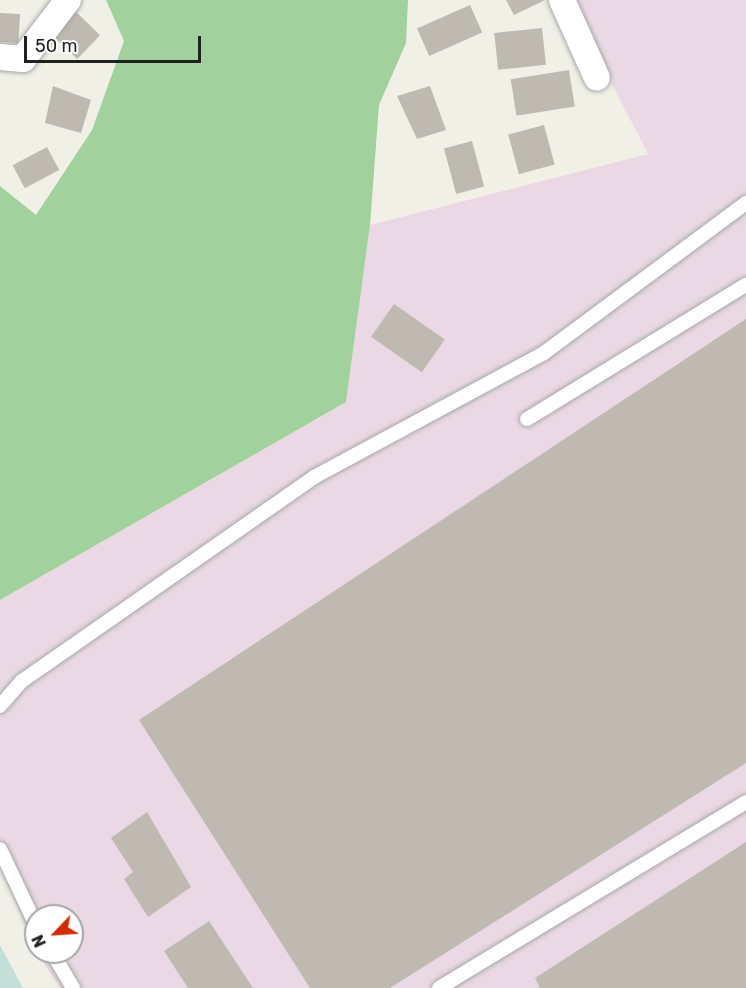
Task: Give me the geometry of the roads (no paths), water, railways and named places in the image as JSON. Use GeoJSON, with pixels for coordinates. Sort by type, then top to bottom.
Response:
{"type":"FeatureCollection","features":[{"type":"Feature","properties":{"kind":"street"},"geometry":{"type":"LineString","coordinates":[[0,57],[23,59],[68,0]]}},
{"type":"Feature","properties":{"kind":"street"},"geometry":{"type":"LineString","coordinates":[[562,0],[597,78]]}},
{"type":"Feature","properties":{"kind":"lane"},"geometry":{"type":"LineString","coordinates":[[0,705],[22,681],[314,477],[544,353],[746,203]]}},
{"type":"Feature","properties":{"kind":"lane"},"geometry":{"type":"LineString","coordinates":[[527,419],[746,285]]}},
{"type":"Feature","properties":{"kind":"lane"},"geometry":{"type":"LineString","coordinates":[[439,988],[746,802]]}},
{"type":"Feature","properties":{"kind":"lane"},"geometry":{"type":"LineString","coordinates":[[0,849],[26,904]]}},
{"type":"Feature","properties":{"kind":"lane"},"geometry":{"type":"LineString","coordinates":[[59,964],[73,988]]}}]}
